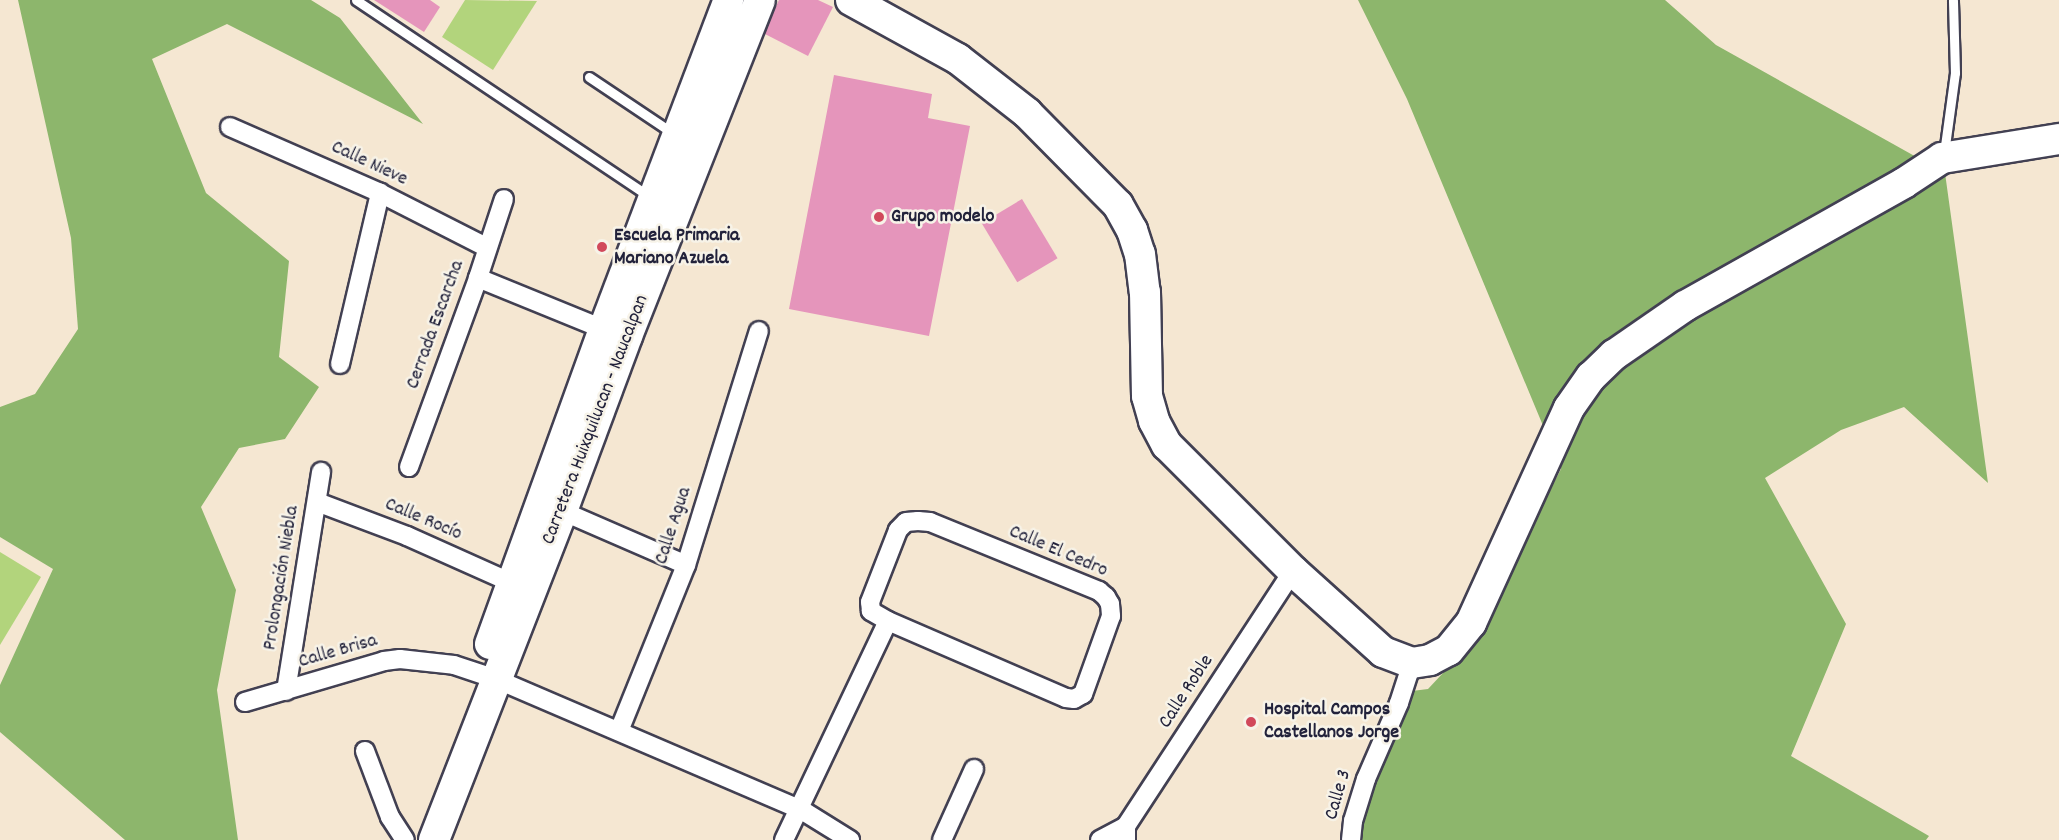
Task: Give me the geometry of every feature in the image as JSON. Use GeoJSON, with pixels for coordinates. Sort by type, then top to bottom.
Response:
{"type":"FeatureCollection","features":[{"type":"Feature","properties":{"kind":"main road","name":"Carretera Huixquilucan - Naucalpan"},"geometry":{"type":"LineString","coordinates":[[417,840],[562,512],[655,200],[729,0]]}},
{"type":"Feature","properties":{"kind":"main road","name":"Carretera Huixquilucan - Naucalpan"},"geometry":{"type":"LineString","coordinates":[[434,840],[488,675],[510,582],[760,0]]}},
{"type":"Feature","properties":{"kind":"main road"},"geometry":{"type":"LineString","coordinates":[[851,0],[958,59],[1027,113],[1118,206],[1132,230],[1140,254],[1145,292],[1147,396],[1154,421],[1167,445],[1293,571],[1383,652],[1412,663],[1430,660],[1449,650],[1471,622],[1569,408],[1591,377],[1607,363],[1685,306],[1904,183],[1942,158],[2059,139]]}},
{"type":"Feature","properties":{"kind":"street","name":"Calle Nieve"},"geometry":{"type":"LineString","coordinates":[[230,127],[380,193],[486,247]]}},
{"type":"Feature","properties":{"kind":"street"},"geometry":{"type":"LineString","coordinates":[[340,364],[380,193]]}},
{"type":"Feature","properties":{"kind":"street","name":"Cerrada Escarcha"},"geometry":{"type":"LineString","coordinates":[[409,467],[478,278],[486,247],[504,198]]}},
{"type":"Feature","properties":{"kind":"street"},"geometry":{"type":"LineString","coordinates":[[478,278],[615,333]]}},
{"type":"Feature","properties":{"kind":"street","name":"Calle Agua"},"geometry":{"type":"LineString","coordinates":[[619,730],[686,565],[759,331]]}},
{"type":"Feature","properties":{"kind":"street","name":"Prolongación Niebla"},"geometry":{"type":"LineString","coordinates":[[286,691],[321,472]]}},
{"type":"Feature","properties":{"kind":"street","name":"Calle Rocío"},"geometry":{"type":"LineString","coordinates":[[317,502],[407,536],[510,582]]}},
{"type":"Feature","properties":{"kind":"street"},"geometry":{"type":"LineString","coordinates":[[562,512],[686,565]]}},
{"type":"Feature","properties":{"kind":"street","name":"Calle El Cedro"},"geometry":{"type":"LineString","coordinates":[[918,521],[930,522],[1099,591],[1110,604],[1112,616],[1083,694],[1074,699],[888,621],[871,610],[870,602],[898,530],[906,522],[918,521]]}},
{"type":"Feature","properties":{"kind":"street","name":"Calle Roble"},"geometry":{"type":"LineString","coordinates":[[1126,833],[1293,571]]}},
{"type":"Feature","properties":{"kind":"street"},"geometry":{"type":"LineString","coordinates":[[784,840],[888,621]]}},
{"type":"Feature","properties":{"kind":"street","name":"Calle Brisa"},"geometry":{"type":"LineString","coordinates":[[245,702],[372,664],[400,659],[454,664],[488,675],[800,809],[850,840]]}},
{"type":"Feature","properties":{"kind":"street","name":"Calle 3"},"geometry":{"type":"LineString","coordinates":[[1351,840],[1353,820],[1366,779],[1399,703],[1412,663]]}},
{"type":"Feature","properties":{"kind":"street"},"geometry":{"type":"LineString","coordinates":[[365,751],[390,817],[405,840]]}},
{"type":"Feature","properties":{"kind":"street"},"geometry":{"type":"LineString","coordinates":[[942,840],[974,769]]}},
{"type":"Feature","properties":{"kind":"street"},"geometry":{"type":"LineString","coordinates":[[1100,840],[1126,833]]}},
{"type":"Feature","properties":{"kind":"lane"},"geometry":{"type":"LineString","coordinates":[[356,0],[655,200]]}},
{"type":"Feature","properties":{"kind":"lane"},"geometry":{"type":"LineString","coordinates":[[1942,158],[1948,136],[1955,74],[1953,0]]}},
{"type":"Feature","properties":{"kind":"lane"},"geometry":{"type":"LineString","coordinates":[[589,77],[678,137]]}},
{"type":"Feature","properties":{"kind":"green space"},"geometry":{"type":"Polygon","coordinates":[[[18,0],[311,0],[340,18],[423,124],[227,24],[152,59],[206,193],[289,261],[279,357],[319,387],[285,439],[239,448],[201,507],[236,590],[217,690],[238,840],[125,840],[0,732],[0,685],[53,569],[0,537],[0,407],[35,394],[78,329],[71,238],[18,0]]]}},
{"type":"Feature","properties":{"kind":"green space"},"geometry":{"type":"Polygon","coordinates":[[[465,0],[537,1],[493,70],[442,37],[465,0]]]}},
{"type":"Feature","properties":{"kind":"green space"},"geometry":{"type":"Polygon","coordinates":[[[1358,0],[1665,0],[1716,45],[1945,173],[1988,483],[1904,407],[1841,430],[1765,478],[1846,624],[1791,756],[1929,836],[1926,840],[1354,840],[1396,693],[1428,689],[1473,641],[1561,469],[1407,99],[1358,0]]]}},
{"type":"Feature","properties":{"kind":"green space"},"geometry":{"type":"Polygon","coordinates":[[[0,552],[41,577],[0,645],[0,552]]]}},
{"type":"Feature","properties":{"kind":"building"},"geometry":{"type":"Polygon","coordinates":[[[374,0],[430,0],[440,7],[424,32],[374,0]]]}},
{"type":"Feature","properties":{"kind":"building"},"geometry":{"type":"Polygon","coordinates":[[[779,0],[818,0],[833,7],[808,56],[763,33],[779,0]]]}},
{"type":"Feature","properties":{"kind":"building","name":"Grupo modelo"},"geometry":{"type":"Polygon","coordinates":[[[834,75],[932,94],[928,118],[970,126],[929,336],[789,309],[834,75]]]}},
{"type":"Feature","properties":{"kind":"building"},"geometry":{"type":"Polygon","coordinates":[[[1022,199],[1058,258],[1017,282],[982,223],[1022,199]]]}},
{"type":"Feature","properties":{"kind":"place","name":"Grupo modelo"},"geometry":{"type":"Point","coordinates":[879,217]}},
{"type":"Feature","properties":{"kind":"place","name":"Escuela Primaria Mariano Azuela"},"geometry":{"type":"Point","coordinates":[602,247]}},
{"type":"Feature","properties":{"kind":"place","name":"Hospital Campos Castellanos Jorge"},"geometry":{"type":"Point","coordinates":[1251,722]}}]}
